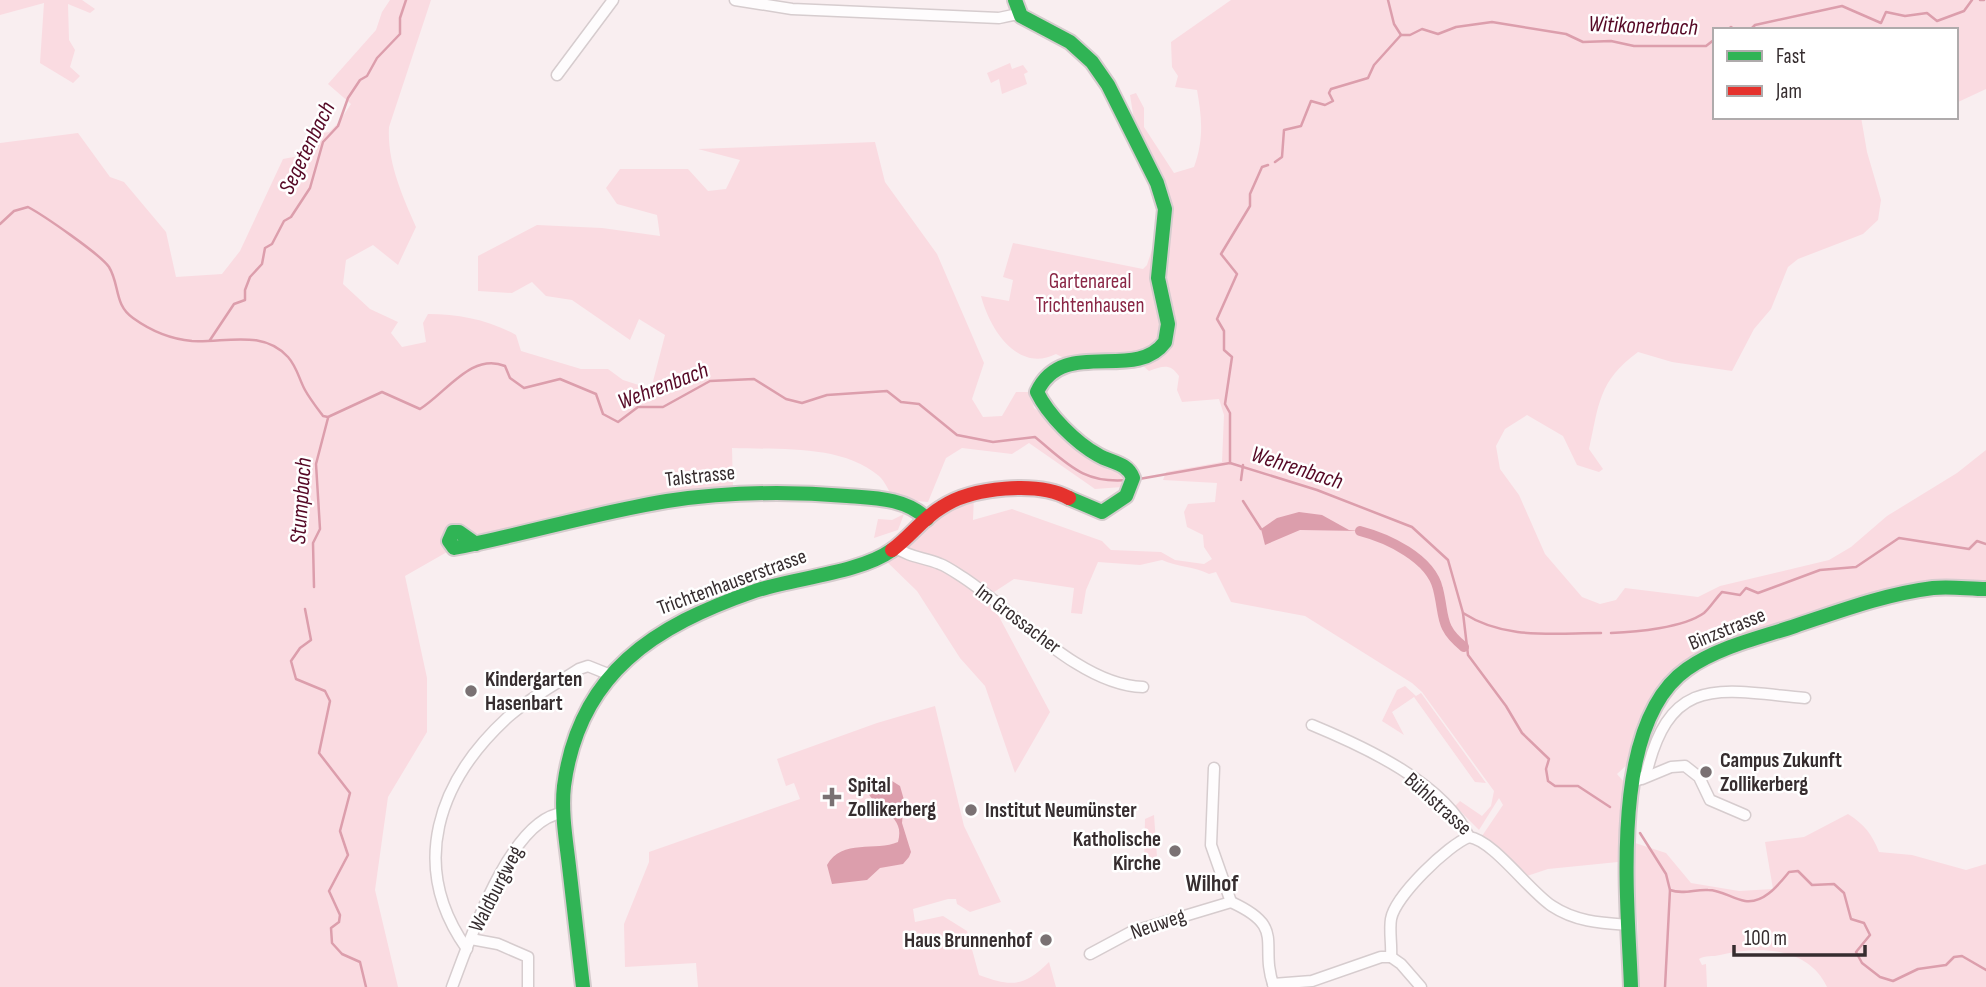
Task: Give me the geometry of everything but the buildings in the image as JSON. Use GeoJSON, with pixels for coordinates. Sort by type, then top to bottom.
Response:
{"type":"FeatureCollection","features":[{"type":"Feature","properties":{"kind":"street"},"geometry":{"type":"LineString","coordinates":[[557,75],[613,0]]}},
{"type":"Feature","properties":{"kind":"street"},"geometry":{"type":"LineString","coordinates":[[736,0],[823,11],[999,18],[1016,7]]}},
{"type":"Feature","properties":{"kind":"street","name":"Trichtenhauserstrasse"},"geometry":{"type":"LineString","coordinates":[[583,987],[563,813],[566,767],[584,710],[608,674],[639,644],[684,618],[794,578],[873,561],[895,547],[944,505],[965,497],[1039,488],[1051,490],[1088,509],[1102,512],[1118,505],[1132,482],[1127,468],[1086,447],[1042,405],[1037,392],[1041,380],[1051,372],[1086,362],[1154,354],[1166,342],[1168,323],[1158,280],[1166,218],[1163,198],[1135,144],[1114,93],[1098,68],[1066,39],[1030,23],[1016,7]]}},
{"type":"Feature","properties":{"kind":"street","name":"Talstrasse"},"geometry":{"type":"LineString","coordinates":[[476,544],[629,506],[734,492],[792,492],[883,500],[909,504],[927,519]]}},
{"type":"Feature","properties":{"kind":"street","name":"Im Grossacher"},"geometry":{"type":"LineString","coordinates":[[895,547],[908,557],[940,564],[966,579],[1020,624],[1078,663],[1113,680],[1143,687]]}},
{"type":"Feature","properties":{"kind":"street","name":"Binzstrasse"},"geometry":{"type":"LineString","coordinates":[[1631,987],[1626,836],[1645,727],[1657,699],[1675,677],[1697,661],[1727,649],[1883,597],[1935,588],[1986,589]]}},
{"type":"Feature","properties":{"kind":"street"},"geometry":{"type":"LineString","coordinates":[[527,987],[528,957],[498,944],[469,944],[442,907],[436,880],[439,825],[454,781],[475,752],[509,716],[579,669],[588,666],[608,674]]}},
{"type":"Feature","properties":{"kind":"street"},"geometry":{"type":"LineString","coordinates":[[1635,780],[1646,775],[1662,728],[1680,706],[1692,697],[1725,691],[1805,698]]}},
{"type":"Feature","properties":{"kind":"street","name":"Bühlstrasse"},"geometry":{"type":"LineString","coordinates":[[1312,726],[1365,748],[1404,772],[1461,822],[1469,837],[1482,842],[1533,891],[1567,915],[1583,921],[1630,925]]}},
{"type":"Feature","properties":{"kind":"street"},"geometry":{"type":"LineString","coordinates":[[1635,780],[1652,777],[1671,767],[1685,766],[1699,777],[1710,800],[1745,815]]}},
{"type":"Feature","properties":{"kind":"street"},"geometry":{"type":"LineString","coordinates":[[1214,768],[1211,845],[1231,902],[1250,909],[1268,932],[1273,985],[1312,981],[1381,957],[1391,957],[1402,964],[1421,987]]}},
{"type":"Feature","properties":{"kind":"street","name":"Waldburgweg"},"geometry":{"type":"LineString","coordinates":[[452,987],[493,887],[520,842],[543,818],[563,813]]}},
{"type":"Feature","properties":{"kind":"street"},"geometry":{"type":"LineString","coordinates":[[1391,957],[1391,919],[1399,900],[1455,846],[1469,837]]}},
{"type":"Feature","properties":{"kind":"street","name":"Neuweg"},"geometry":{"type":"LineString","coordinates":[[1090,954],[1131,932],[1231,902]]}},
{"type":"Feature","properties":{"kind":"green space"},"geometry":{"type":"Polygon","coordinates":[[[0,0],[82,0],[95,9],[90,13],[68,4],[69,40],[75,50],[70,67],[80,76],[73,83],[40,63],[44,3],[0,15],[0,0]]]}},
{"type":"Feature","properties":{"kind":"green space"},"geometry":{"type":"Polygon","coordinates":[[[390,0],[431,0],[389,127],[393,166],[416,227],[398,265],[373,245],[346,260],[343,284],[370,309],[398,322],[391,333],[402,347],[426,342],[423,323],[428,314],[451,315],[495,325],[516,335],[521,351],[581,369],[608,369],[623,380],[651,389],[665,335],[639,319],[630,340],[572,300],[546,296],[532,282],[512,293],[478,291],[478,256],[537,225],[602,228],[660,236],[657,215],[617,204],[606,188],[620,169],[688,169],[708,191],[726,189],[740,160],[698,149],[875,142],[885,182],[937,254],[984,363],[972,399],[983,417],[1002,416],[1016,392],[1030,392],[1034,408],[1057,425],[1086,457],[1127,474],[1122,487],[1095,489],[1029,443],[1012,454],[962,448],[946,458],[928,502],[894,499],[879,476],[846,458],[789,449],[732,448],[733,487],[454,548],[405,576],[427,678],[427,732],[388,797],[375,890],[398,987],[0,987],[0,143],[78,133],[110,177],[124,182],[166,232],[176,277],[222,274],[240,251],[283,159],[299,156],[318,134],[329,132],[351,104],[328,84],[376,30],[382,12],[390,0]]]}},
{"type":"Feature","properties":{"kind":"green space","name":"Gartenareal Trichtenhausen"},"geometry":{"type":"Polygon","coordinates":[[[1231,0],[1986,0],[1986,89],[1958,102],[1958,28],[1713,28],[1713,119],[1861,119],[1867,152],[1881,200],[1878,220],[1863,234],[1798,259],[1788,267],[1771,309],[1754,329],[1732,371],[1672,362],[1638,352],[1625,363],[1615,373],[1602,395],[1595,419],[1589,449],[1603,469],[1599,472],[1577,465],[1563,436],[1527,415],[1505,429],[1496,446],[1500,469],[1519,495],[1545,554],[1582,597],[1600,604],[1616,600],[1625,588],[1698,597],[1720,586],[1829,560],[1851,547],[1887,516],[1957,473],[1986,450],[1986,589],[1904,592],[1782,626],[1659,687],[1640,722],[1629,763],[1617,774],[1624,782],[1618,862],[1548,869],[1527,876],[1482,836],[1503,805],[1499,798],[1479,830],[1455,806],[1460,801],[1482,816],[1491,806],[1494,791],[1422,692],[1412,683],[1305,616],[1231,602],[1216,572],[1209,574],[1162,560],[1140,565],[1098,562],[1086,590],[1082,614],[1071,613],[1074,588],[1014,579],[988,596],[1050,712],[1015,773],[985,686],[960,658],[917,591],[882,557],[937,510],[974,496],[973,520],[1012,509],[1102,541],[1111,550],[1161,552],[1175,560],[1204,564],[1212,559],[1204,547],[1203,535],[1187,527],[1184,512],[1188,504],[1215,502],[1217,483],[1163,480],[1166,472],[1222,462],[1224,415],[1219,399],[1182,402],[1177,390],[1179,376],[1176,372],[1166,367],[1149,371],[1127,352],[1066,359],[1056,354],[1030,358],[1018,353],[1008,345],[991,322],[981,296],[1009,301],[1013,280],[1003,277],[1013,243],[1143,269],[1147,265],[1169,197],[1136,132],[1130,95],[1136,93],[1144,108],[1144,127],[1174,173],[1194,167],[1199,148],[1201,129],[1197,90],[1175,87],[1178,76],[1172,67],[1171,42],[1231,0]]]}},
{"type":"Feature","properties":{"kind":"green space"},"geometry":{"type":"Polygon","coordinates":[[[1010,63],[1012,69],[1023,65],[1028,72],[1024,74],[1027,84],[1002,94],[999,79],[991,83],[987,73],[1010,63]]]}},
{"type":"Feature","properties":{"kind":"green space"},"geometry":{"type":"Polygon","coordinates":[[[904,514],[898,530],[874,538],[878,519],[892,520],[904,514]]]}},
{"type":"Feature","properties":{"kind":"green space"},"geometry":{"type":"Polygon","coordinates":[[[1405,686],[1416,696],[1421,693],[1486,783],[1475,782],[1414,697],[1392,712],[1404,735],[1382,721],[1397,690],[1405,686]]]}},
{"type":"Feature","properties":{"kind":"green space"},"geometry":{"type":"Polygon","coordinates":[[[935,706],[964,826],[1001,902],[970,912],[957,904],[956,899],[948,899],[913,909],[915,922],[943,916],[967,931],[979,975],[1000,982],[1017,982],[1032,976],[1049,962],[1056,987],[698,987],[696,963],[625,967],[624,924],[649,862],[649,852],[800,799],[794,783],[786,786],[777,759],[877,723],[935,706]]]}},
{"type":"Feature","properties":{"kind":"green space"},"geometry":{"type":"Polygon","coordinates":[[[1848,814],[1867,830],[1879,852],[1912,855],[1966,870],[1986,864],[1986,987],[1827,987],[1819,973],[1795,956],[1766,950],[1750,950],[1699,959],[1702,965],[1706,964],[1707,987],[1637,987],[1638,931],[1632,842],[1666,853],[1691,883],[1739,891],[1773,889],[1765,842],[1804,837],[1848,814]]]}},
{"type":"Feature","properties":{"kind":"green space"},"geometry":{"type":"Polygon","coordinates":[[[1154,815],[1157,857],[1144,860],[1145,819],[1154,815]]]}},
{"type":"Feature","properties":{"kind":"shaded area"},"geometry":{"type":"Polygon","coordinates":[[[1299,512],[1322,515],[1349,530],[1360,531],[1300,530],[1265,545],[1261,529],[1277,518],[1299,512]]]}},
{"type":"Feature","properties":{"kind":"shaded area"},"geometry":{"type":"Polygon","coordinates":[[[889,779],[900,786],[904,800],[902,823],[911,852],[909,857],[903,864],[880,868],[867,880],[832,884],[827,865],[841,851],[898,842],[899,833],[895,820],[868,793],[876,783],[889,779]]]}},
{"type":"Feature","properties":{"kind":"waterway","name":"Segetenbach"},"geometry":{"type":"LineString","coordinates":[[210,340],[234,304],[245,300],[245,290],[250,277],[262,264],[265,248],[272,244],[284,221],[291,217],[310,188],[323,142],[338,126],[348,98],[360,80],[367,76],[377,58],[400,34],[400,18],[406,0]]}},
{"type":"Feature","properties":{"kind":"waterway"},"geometry":{"type":"LineString","coordinates":[[1388,0],[1394,24],[1401,35]]}},
{"type":"Feature","properties":{"kind":"waterway","name":"Witikonerbach"},"geometry":{"type":"LineString","coordinates":[[1752,28],[1755,25],[1842,6],[1881,23],[1886,12],[1905,16],[1927,13],[1937,21],[1964,11],[1972,0]]}},
{"type":"Feature","properties":{"kind":"waterway","name":"Witikonerbach"},"geometry":{"type":"LineString","coordinates":[[1275,162],[1282,157],[1284,130],[1301,126],[1311,101],[1325,105],[1333,101],[1329,93],[1331,89],[1368,78],[1374,65],[1401,35],[1410,35],[1422,29],[1438,34],[1456,27],[1492,22],[1566,34],[1583,42],[1611,41],[1634,46],[1706,46],[1713,41]]}},
{"type":"Feature","properties":{"kind":"waterway","name":"Witikonerbach"},"geometry":{"type":"LineString","coordinates":[[1230,463],[1230,413],[1225,404],[1232,357],[1224,350],[1224,331],[1217,319],[1237,274],[1221,254],[1250,206],[1250,194],[1262,167],[1268,165]]}},
{"type":"Feature","properties":{"kind":"waterway","name":"Wehrenbach"},"geometry":{"type":"LineString","coordinates":[[0,224],[14,211],[28,207],[58,226],[104,261],[109,267],[120,301],[127,313],[154,330],[184,340],[255,340],[278,348],[291,361],[305,390],[323,416],[328,417],[382,392],[420,409],[471,369],[493,363],[505,366],[510,378],[524,388],[560,379],[596,394],[603,414],[618,422],[638,407],[663,407],[710,381],[754,379],[786,399],[802,403],[827,395],[887,391],[901,402],[919,404],[957,435],[993,442],[1035,437],[1077,470],[1099,479],[1128,480]]}},
{"type":"Feature","properties":{"kind":"waterway","name":"Stumpbach"},"geometry":{"type":"LineString","coordinates":[[314,587],[313,543],[320,529],[316,464],[328,418]]}},
{"type":"Feature","properties":{"kind":"waterway","name":"Wehrenbach"},"geometry":{"type":"LineString","coordinates":[[1139,479],[1230,463],[1317,490],[1412,527],[1448,560],[1463,613],[1468,655],[1506,706],[1522,733],[1549,759],[1546,769],[1548,781],[1555,786],[1578,786],[1610,807]]}},
{"type":"Feature","properties":{"kind":"waterway"},"geometry":{"type":"LineString","coordinates":[[1241,480],[1243,465]]}},
{"type":"Feature","properties":{"kind":"waterway"},"geometry":{"type":"LineString","coordinates":[[1243,501],[1261,529]]}},
{"type":"Feature","properties":{"kind":"waterway"},"geometry":{"type":"LineString","coordinates":[[1360,531],[1395,544],[1427,568],[1438,589],[1447,627],[1464,647]]}},
{"type":"Feature","properties":{"kind":"waterway"},"geometry":{"type":"LineString","coordinates":[[1611,633],[1672,626],[1695,618],[1704,613],[1722,592],[1740,595],[1746,588],[1758,593],[1820,570],[1856,567],[1899,538],[1969,549],[1977,541],[1986,544]]}},
{"type":"Feature","properties":{"kind":"waterway","name":"Stumpbach"},"geometry":{"type":"LineString","coordinates":[[305,609],[311,640],[300,648],[291,661],[296,679],[325,691],[330,701],[319,753],[350,793],[340,831],[348,855],[329,891],[340,915],[339,922],[331,928],[332,943],[342,954],[360,962],[366,987]]}},
{"type":"Feature","properties":{"kind":"waterway"},"geometry":{"type":"LineString","coordinates":[[1463,613],[1495,628],[1512,631],[1547,634],[1601,633]]}},
{"type":"Feature","properties":{"kind":"waterway","name":"Wehrenbach"},"geometry":{"type":"LineString","coordinates":[[1640,833],[1666,874],[1670,890],[1713,890],[1740,900],[1752,901],[1765,896],[1789,872],[1798,871],[1812,885],[1834,884],[1844,893],[1851,919],[1864,923],[1870,935],[1856,952],[1862,963],[1880,977],[1893,981],[1918,969],[1946,965],[1954,957],[1962,956],[1986,970]]}},
{"type":"Feature","properties":{"kind":"waterway"},"geometry":{"type":"LineString","coordinates":[[1665,987],[1670,890]]}},
{"type":"Feature","properties":{"kind":"traffic: fast"},"geometry":{"type":"LineString","coordinates":[[1015,0],[1021,16],[1070,42],[1092,62],[1108,85],[1157,183],[1165,209],[1158,278],[1168,324],[1165,342],[1152,354],[1136,359],[1081,362],[1064,366],[1049,375],[1037,392],[1055,419],[1072,436],[1098,455],[1123,466],[1133,478],[1126,496],[1102,512],[1069,498]]}},
{"type":"Feature","properties":{"kind":"traffic: fast"},"geometry":{"type":"LineString","coordinates":[[476,544],[459,532],[453,532],[449,541],[454,548],[481,542],[507,536],[587,517],[640,506],[735,494],[802,493],[879,499],[910,507],[927,519]]}},
{"type":"Feature","properties":{"kind":"traffic: fast"},"geometry":{"type":"LineString","coordinates":[[583,987],[564,826],[563,796],[572,747],[586,713],[604,684],[627,659],[654,638],[685,620],[755,591],[845,570],[879,558],[892,550]]}},
{"type":"Feature","properties":{"kind":"traffic: fast"},"geometry":{"type":"LineString","coordinates":[[1631,987],[1627,909],[1628,817],[1634,771],[1644,730],[1662,695],[1687,669],[1699,661],[1753,639],[1898,594],[1939,587],[1986,589]]}},
{"type":"Feature","properties":{"kind":"traffic: jam"},"geometry":{"type":"LineString","coordinates":[[892,550],[935,511],[970,495],[1023,488],[1040,489],[1069,498]]}},
{"type":"Feature","properties":{"kind":"place","name":"Kindergarten Hasenbart"},"geometry":{"type":"Point","coordinates":[471,691]}},
{"type":"Feature","properties":{"kind":"place","name":"Campus Zukunft Zollikerberg"},"geometry":{"type":"Point","coordinates":[1706,772]}},
{"type":"Feature","properties":{"kind":"place","name":"Spital Zollikerberg"},"geometry":{"type":"Point","coordinates":[832,797]}},
{"type":"Feature","properties":{"kind":"place","name":"Institut Neumünster"},"geometry":{"type":"Point","coordinates":[971,810]}},
{"type":"Feature","properties":{"kind":"place","name":"Katholische Kirche"},"geometry":{"type":"Point","coordinates":[1175,851]}},
{"type":"Feature","properties":{"kind":"place","name":"Haus Brunnenhof"},"geometry":{"type":"Point","coordinates":[1046,940]}},
{"type":"Feature","properties":{"kind":"district","name":"Wilhof"},"geometry":{"type":"Point","coordinates":[1212,884]}}]}
